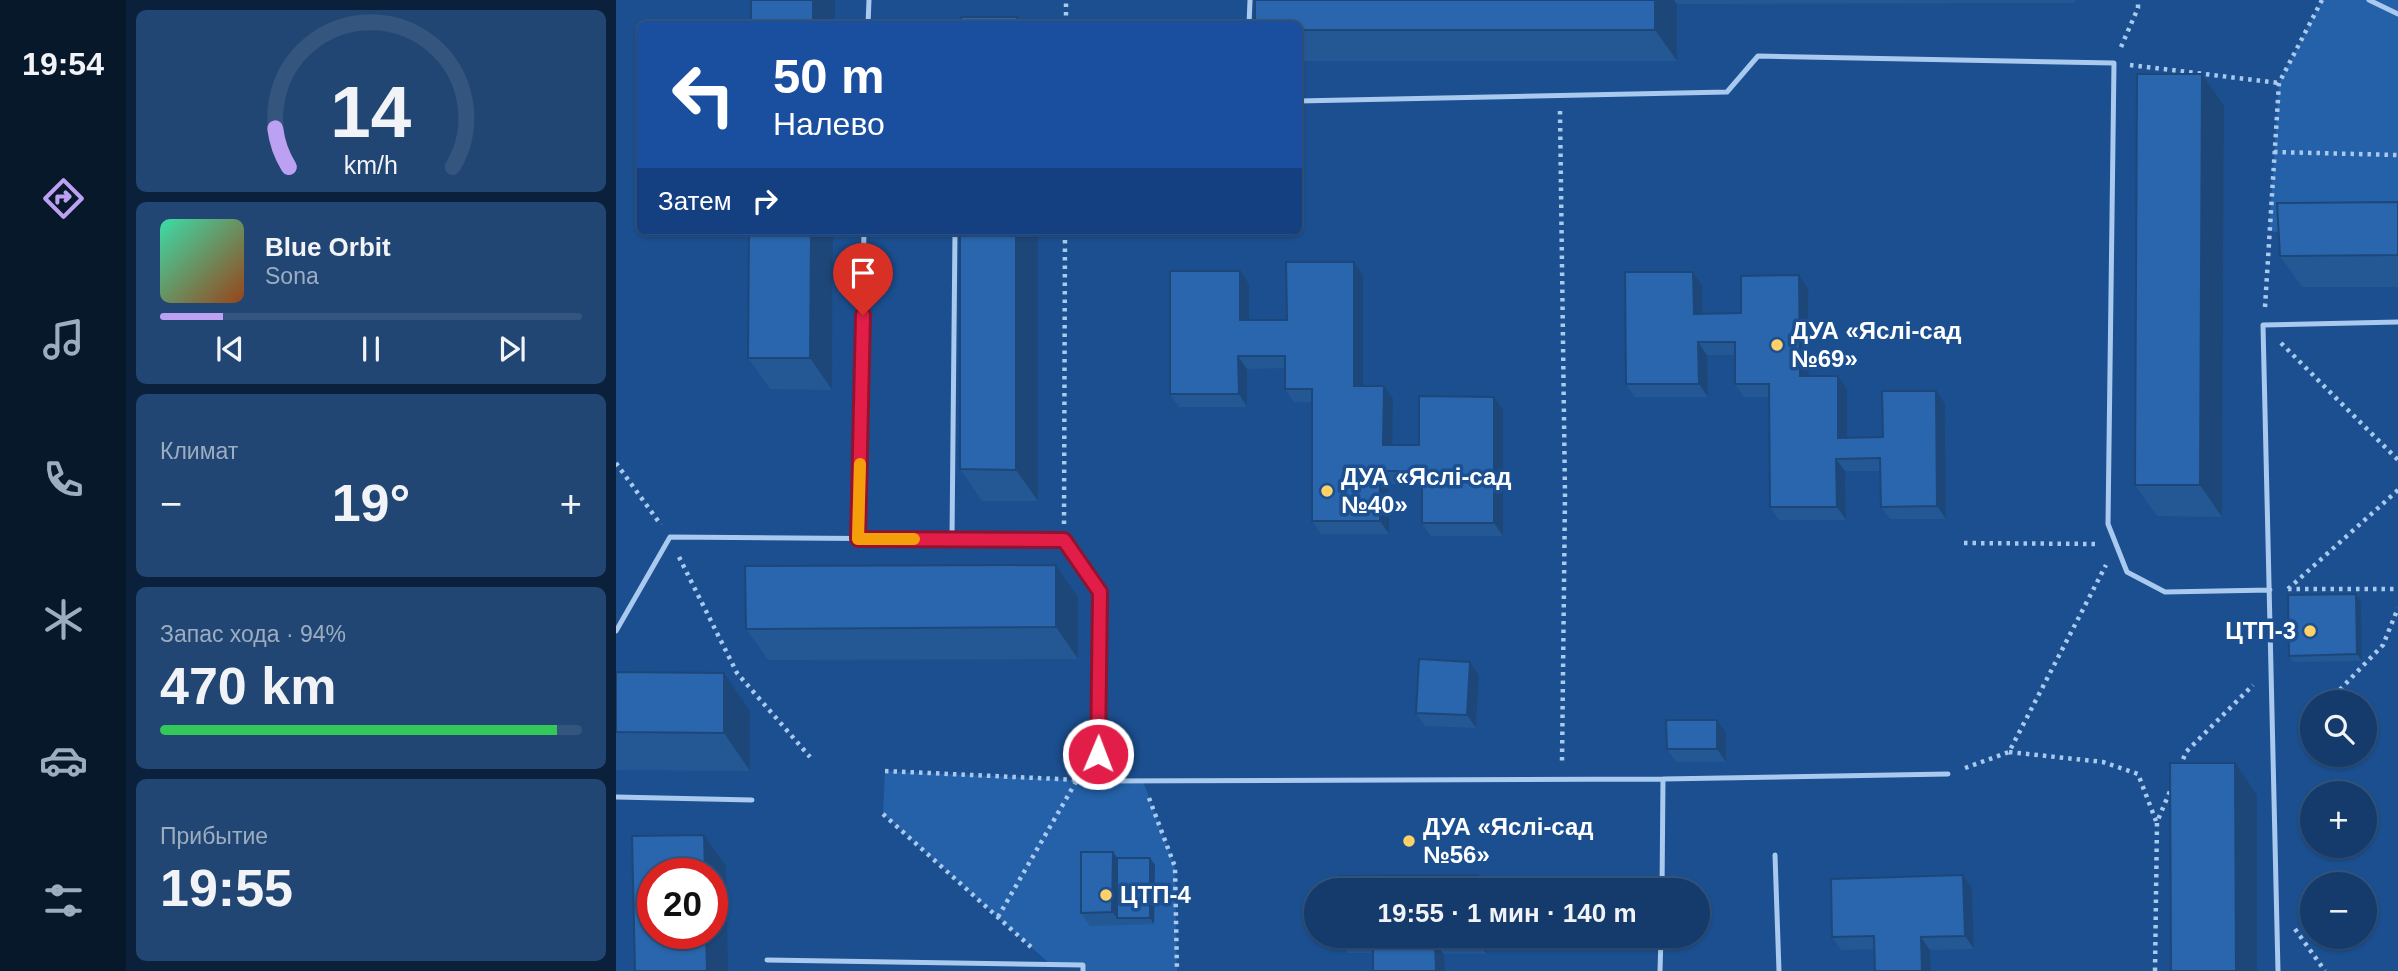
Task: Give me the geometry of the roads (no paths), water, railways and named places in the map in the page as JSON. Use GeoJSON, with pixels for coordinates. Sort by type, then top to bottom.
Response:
{"type":"FeatureCollection","features":[{"type":"Feature","properties":{"kind":"lane"},"geometry":{"type":"LineString","coordinates":[[868,21],[869,0]]}},
{"type":"Feature","properties":{"kind":"lane"},"geometry":{"type":"LineString","coordinates":[[1249,21],[1250,0]]}},
{"type":"Feature","properties":{"kind":"lane"},"geometry":{"type":"LineString","coordinates":[[2370,0],[2398,14]]}},
{"type":"Feature","properties":{"kind":"lane"},"geometry":{"type":"LineString","coordinates":[[1302,101],[1727,92],[1758,55],[2114,63],[2108,524],[2127,572],[2165,592],[2270,590]]}},
{"type":"Feature","properties":{"kind":"lane"},"geometry":{"type":"LineString","coordinates":[[858,539],[864,235]]}},
{"type":"Feature","properties":{"kind":"lane"},"geometry":{"type":"LineString","coordinates":[[952,539],[955,235]]}},
{"type":"Feature","properties":{"kind":"lane"},"geometry":{"type":"LineString","coordinates":[[2278,971],[2263,325],[2398,322]]}},
{"type":"Feature","properties":{"kind":"lane"},"geometry":{"type":"LineString","coordinates":[[616,631],[670,537],[1064,540],[1100,592],[1098,781],[1663,779],[1948,774]]}},
{"type":"Feature","properties":{"kind":"lane"},"geometry":{"type":"LineString","coordinates":[[1661,878],[1663,779]]}},
{"type":"Feature","properties":{"kind":"lane"},"geometry":{"type":"LineString","coordinates":[[616,797],[752,800]]}},
{"type":"Feature","properties":{"kind":"lane"},"geometry":{"type":"LineString","coordinates":[[1775,855],[1779,971]]}},
{"type":"Feature","properties":{"kind":"lane"},"geometry":{"type":"LineString","coordinates":[[1660,971],[1661,948]]}},
{"type":"Feature","properties":{"kind":"lane"},"geometry":{"type":"LineString","coordinates":[[767,960],[1083,965],[1083,971]]}},
{"type":"Feature","properties":{"kind":"place","name":"ДУА «Яслі-сад №69»"},"geometry":{"type":"Point","coordinates":[1777,345]}},
{"type":"Feature","properties":{"kind":"place","name":"ДУА «Яслі-сад №40»"},"geometry":{"type":"Point","coordinates":[1327,491]}},
{"type":"Feature","properties":{"kind":"place","name":"ЦТП-3"},"geometry":{"type":"Point","coordinates":[2310,631]}},
{"type":"Feature","properties":{"kind":"place","name":"ДУА «Яслі-сад №56»"},"geometry":{"type":"Point","coordinates":[1409,841]}},
{"type":"Feature","properties":{"kind":"place","name":"ЦТП-4"},"geometry":{"type":"Point","coordinates":[1106,895]}}]}
